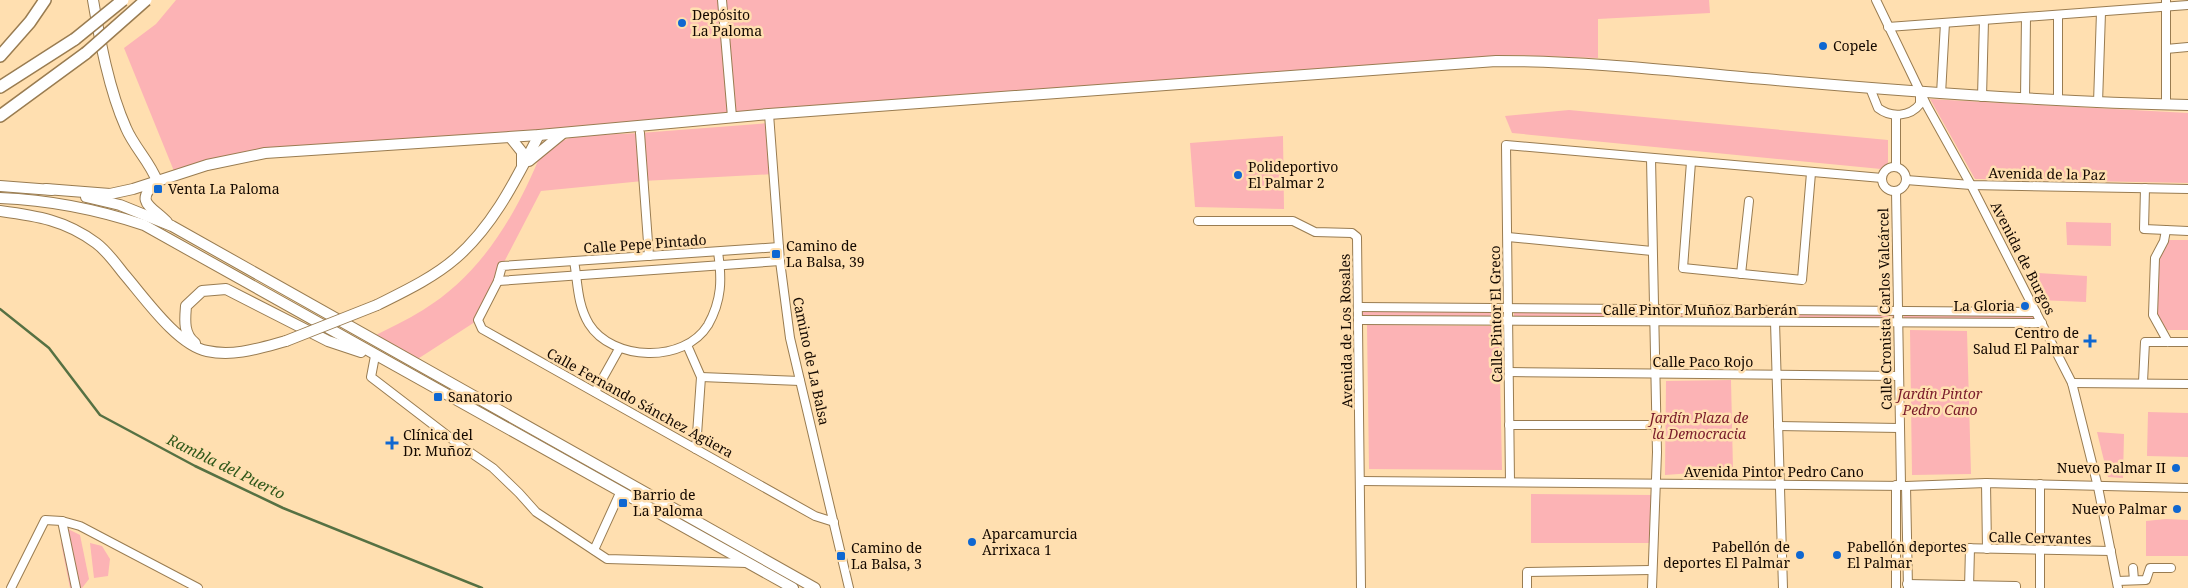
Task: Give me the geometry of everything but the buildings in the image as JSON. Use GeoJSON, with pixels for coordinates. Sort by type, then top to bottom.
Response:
{"type":"FeatureCollection","features":[{"type":"Feature","properties":{"kind":"highway"},"geometry":{"type":"LineString","coordinates":[[0,56],[30,22],[45,0]]}},
{"type":"Feature","properties":{"kind":"highway"},"geometry":{"type":"LineString","coordinates":[[0,87],[75,39],[124,0]]}},
{"type":"Feature","properties":{"kind":"highway"},"geometry":{"type":"LineString","coordinates":[[0,116],[86,53],[146,0]]}},
{"type":"Feature","properties":{"kind":"main road"},"geometry":{"type":"LineString","coordinates":[[93,0],[99,35],[121,115],[134,144],[158,181]]}},
{"type":"Feature","properties":{"kind":"main road"},"geometry":{"type":"LineString","coordinates":[[0,186],[110,194],[207,165],[265,153],[539,135],[769,114],[1496,61],[1599,66],[1982,97],[2188,105]]}},
{"type":"Feature","properties":{"kind":"main road"},"geometry":{"type":"LineString","coordinates":[[522,167],[564,133]]}},
{"type":"Feature","properties":{"kind":"main road"},"geometry":{"type":"LineString","coordinates":[[0,211],[42,217],[66,224],[98,244],[166,322],[184,339],[206,351],[226,353],[253,350],[286,341],[377,305],[455,259],[482,232],[505,199],[539,135]]}},
{"type":"Feature","properties":{"kind":"main road"},"geometry":{"type":"LineString","coordinates":[[510,137],[522,152],[522,167]]}},
{"type":"Feature","properties":{"kind":"main road"},"geometry":{"type":"LineString","coordinates":[[158,181],[145,193],[144,198],[148,205],[172,226]]}},
{"type":"Feature","properties":{"kind":"main road"},"geometry":{"type":"LineString","coordinates":[[46,189],[120,205],[172,226],[815,588]]}},
{"type":"Feature","properties":{"kind":"main road"},"geometry":{"type":"LineString","coordinates":[[0,198],[61,203],[107,213],[144,226],[793,588]]}},
{"type":"Feature","properties":{"kind":"main road"},"geometry":{"type":"LineString","coordinates":[[206,351],[190,339],[185,323],[186,306],[202,291],[226,289],[328,340],[393,364]]}},
{"type":"Feature","properties":{"kind":"main road"},"geometry":{"type":"LineString","coordinates":[[614,476],[620,493]]}},
{"type":"Feature","properties":{"kind":"main road"},"geometry":{"type":"LineString","coordinates":[[620,493],[639,490]]}},
{"type":"Feature","properties":{"kind":"street"},"geometry":{"type":"LineString","coordinates":[[722,0],[732,117]]}},
{"type":"Feature","properties":{"kind":"street","name":"Avenida de Burgos"},"geometry":{"type":"LineString","coordinates":[[1876,0],[1920,92],[1971,185],[2072,383],[2098,487],[2118,584]]}},
{"type":"Feature","properties":{"kind":"street"},"geometry":{"type":"LineString","coordinates":[[1888,27],[2101,12],[2166,4],[2188,5]]}},
{"type":"Feature","properties":{"kind":"street"},"geometry":{"type":"LineString","coordinates":[[2166,4],[2166,105]]}},
{"type":"Feature","properties":{"kind":"street"},"geometry":{"type":"LineString","coordinates":[[2098,103],[2101,12]]}},
{"type":"Feature","properties":{"kind":"street"},"geometry":{"type":"LineString","coordinates":[[2058,15],[2058,101]]}},
{"type":"Feature","properties":{"kind":"street"},"geometry":{"type":"LineString","coordinates":[[2025,99],[2026,17]]}},
{"type":"Feature","properties":{"kind":"street"},"geometry":{"type":"LineString","coordinates":[[1982,97],[1984,20]]}},
{"type":"Feature","properties":{"kind":"street"},"geometry":{"type":"LineString","coordinates":[[1941,94],[1945,23]]}},
{"type":"Feature","properties":{"kind":"street"},"geometry":{"type":"LineString","coordinates":[[2166,49],[2188,47]]}},
{"type":"Feature","properties":{"kind":"street"},"geometry":{"type":"LineString","coordinates":[[1870,88],[1874,102],[1884,113],[1896,116],[1917,108],[1929,109]]}},
{"type":"Feature","properties":{"kind":"street"},"geometry":{"type":"LineString","coordinates":[[1874,102],[1887,90]]}},
{"type":"Feature","properties":{"kind":"street"},"geometry":{"type":"LineString","coordinates":[[1917,108],[1920,104],[1920,92]]}},
{"type":"Feature","properties":{"kind":"street","name":"Camino de La Balsa"},"geometry":{"type":"LineString","coordinates":[[769,114],[780,261],[787,318],[800,381],[848,579],[848,588]]}},
{"type":"Feature","properties":{"kind":"street"},"geometry":{"type":"LineString","coordinates":[[1896,116],[1896,167]]}},
{"type":"Feature","properties":{"kind":"street"},"geometry":{"type":"LineString","coordinates":[[640,133],[649,256]]}},
{"type":"Feature","properties":{"kind":"street","name":"Calle Pintor El Greco"},"geometry":{"type":"LineString","coordinates":[[1510,482],[1506,146],[1651,158]]}},
{"type":"Feature","properties":{"kind":"street"},"geometry":{"type":"LineString","coordinates":[[1652,588],[1656,426],[1651,158],[1882,178]]}},
{"type":"Feature","properties":{"kind":"street"},"geometry":{"type":"LineString","coordinates":[[1691,162],[1683,268],[1802,280],[1811,173]]}},
{"type":"Feature","properties":{"kind":"street"},"geometry":{"type":"LineString","coordinates":[[1882,178],[1887,170],[1896,167]]}},
{"type":"Feature","properties":{"kind":"street"},"geometry":{"type":"LineString","coordinates":[[1882,178],[1886,188],[1896,191],[1903,187],[1906,180],[1904,172],[1896,167]]}},
{"type":"Feature","properties":{"kind":"street","name":"Avenida de la Paz"},"geometry":{"type":"LineString","coordinates":[[1906,180],[1971,185],[2188,189]]}},
{"type":"Feature","properties":{"kind":"street"},"geometry":{"type":"LineString","coordinates":[[2145,188],[2144,229],[2188,231]]}},
{"type":"Feature","properties":{"kind":"street","name":"Calle Cronista Carlos Valcárcel"},"geometry":{"type":"LineString","coordinates":[[1896,191],[1899,428],[1901,485],[1907,547],[1907,586]]}},
{"type":"Feature","properties":{"kind":"street"},"geometry":{"type":"LineString","coordinates":[[1741,274],[1749,201]]}},
{"type":"Feature","properties":{"kind":"street","name":"Avenida de Los Rosales"},"geometry":{"type":"LineString","coordinates":[[1198,221],[1293,221],[1316,232],[1352,233],[1357,237],[1361,588]]}},
{"type":"Feature","properties":{"kind":"street"},"geometry":{"type":"LineString","coordinates":[[2166,230],[2164,241],[2155,258],[2153,315],[2168,342]]}},
{"type":"Feature","properties":{"kind":"street"},"geometry":{"type":"LineString","coordinates":[[1508,237],[1652,251]]}},
{"type":"Feature","properties":{"kind":"street","name":"Calle Pepe Pintado"},"geometry":{"type":"LineString","coordinates":[[779,247],[502,266],[498,281],[720,267],[780,261]]}},
{"type":"Feature","properties":{"kind":"street","name":"Calle Pepe Pintado"},"geometry":{"type":"LineString","coordinates":[[718,252],[720,267]]}},
{"type":"Feature","properties":{"kind":"street","name":"Calle Pepe Pintado"},"geometry":{"type":"LineString","coordinates":[[574,261],[577,276]]}},
{"type":"Feature","properties":{"kind":"street"},"geometry":{"type":"LineString","coordinates":[[577,276],[578,300],[589,324],[601,338],[619,349],[643,353],[667,351],[687,345],[707,326],[721,293],[720,267]]}},
{"type":"Feature","properties":{"kind":"street","name":"Calle Fernando Sánchez Agüera"},"geometry":{"type":"LineString","coordinates":[[498,281],[478,320],[482,329],[815,516],[834,522]]}},
{"type":"Feature","properties":{"kind":"street","name":"Calle Pintor Muñoz Barberán"},"geometry":{"type":"LineString","coordinates":[[1359,307],[2036,312]]}},
{"type":"Feature","properties":{"kind":"street","name":"Calle Pintor Muñoz Barberán"},"geometry":{"type":"LineString","coordinates":[[1359,320],[1898,324],[2042,323]]}},
{"type":"Feature","properties":{"kind":"street"},"geometry":{"type":"LineString","coordinates":[[1775,322],[1775,375],[1781,484],[1783,588]]}},
{"type":"Feature","properties":{"kind":"street"},"geometry":{"type":"LineString","coordinates":[[2143,382],[2146,342],[2188,342]]}},
{"type":"Feature","properties":{"kind":"street"},"geometry":{"type":"LineString","coordinates":[[687,345],[701,377],[696,450]]}},
{"type":"Feature","properties":{"kind":"street"},"geometry":{"type":"LineString","coordinates":[[595,392],[619,349]]}},
{"type":"Feature","properties":{"kind":"street"},"geometry":{"type":"LineString","coordinates":[[375,356],[371,377],[460,446],[493,468],[519,492],[536,512],[607,559],[749,563]]}},
{"type":"Feature","properties":{"kind":"street","name":"Calle Paco Rojo"},"geometry":{"type":"LineString","coordinates":[[1509,372],[1898,376]]}},
{"type":"Feature","properties":{"kind":"street"},"geometry":{"type":"LineString","coordinates":[[701,377],[800,381]]}},
{"type":"Feature","properties":{"kind":"street"},"geometry":{"type":"LineString","coordinates":[[2072,383],[2143,382],[2188,384]]}},
{"type":"Feature","properties":{"kind":"street"},"geometry":{"type":"LineString","coordinates":[[1510,425],[1656,426]]}},
{"type":"Feature","properties":{"kind":"street"},"geometry":{"type":"LineString","coordinates":[[1778,426],[1899,428]]}},
{"type":"Feature","properties":{"kind":"street","name":"Avenida Pintor Pedro Cano"},"geometry":{"type":"LineString","coordinates":[[1360,480],[1656,484],[1901,485],[1986,483],[2188,488]]}},
{"type":"Feature","properties":{"kind":"street"},"geometry":{"type":"LineString","coordinates":[[1986,483],[1987,549]]}},
{"type":"Feature","properties":{"kind":"street"},"geometry":{"type":"LineString","coordinates":[[2040,484],[2040,588]]}},
{"type":"Feature","properties":{"kind":"street","name":"Calle Cronista Carlos Valcárcel"},"geometry":{"type":"LineString","coordinates":[[1896,588],[1901,485]]}},
{"type":"Feature","properties":{"kind":"street"},"geometry":{"type":"LineString","coordinates":[[594,550],[620,493]]}},
{"type":"Feature","properties":{"kind":"street"},"geometry":{"type":"LineString","coordinates":[[11,588],[45,520],[80,526],[198,588]]}},
{"type":"Feature","properties":{"kind":"street"},"geometry":{"type":"LineString","coordinates":[[62,522],[76,588]]}},
{"type":"Feature","properties":{"kind":"street","name":"Calle Cervantes"},"geometry":{"type":"LineString","coordinates":[[1907,547],[2112,551]]}},
{"type":"Feature","properties":{"kind":"street"},"geometry":{"type":"LineString","coordinates":[[1969,586],[1970,548]]}},
{"type":"Feature","properties":{"kind":"street"},"geometry":{"type":"LineString","coordinates":[[2134,568],[2134,580]]}},
{"type":"Feature","properties":{"kind":"street"},"geometry":{"type":"LineString","coordinates":[[2118,584],[2134,580],[2146,580],[2150,568],[2171,568]]}},
{"type":"Feature","properties":{"kind":"street"},"geometry":{"type":"LineString","coordinates":[[1527,588],[1527,572],[1651,570]]}},
{"type":"Feature","properties":{"kind":"street"},"geometry":{"type":"LineString","coordinates":[[1907,586],[2016,586],[2016,588]]}},
{"type":"Feature","properties":{"kind":"green space"},"geometry":{"type":"Polygon","coordinates":[[[176,0],[1709,0],[1710,13],[1598,19],[1598,58],[1509,55],[265,153],[176,176],[124,48],[156,24],[176,0]]]}},
{"type":"Feature","properties":{"kind":"green space"},"geometry":{"type":"Polygon","coordinates":[[[1930,99],[2188,113],[2188,183],[1975,179],[1930,99]]]}},
{"type":"Feature","properties":{"kind":"green space"},"geometry":{"type":"Polygon","coordinates":[[[1569,110],[1888,140],[1888,163],[1881,169],[1512,133],[1505,116],[1569,110]]]}},
{"type":"Feature","properties":{"kind":"green space"},"geometry":{"type":"Polygon","coordinates":[[[770,123],[774,174],[643,181],[541,191],[502,266],[478,320],[413,362],[372,337],[423,310],[444,295],[480,260],[496,240],[522,196],[543,149],[574,136],[770,123]]]}},
{"type":"Feature","properties":{"kind":"green space","name":"Polideportivo El Palmar 2"},"geometry":{"type":"Polygon","coordinates":[[[1283,136],[1284,209],[1195,207],[1190,143],[1283,136]]]}},
{"type":"Feature","properties":{"kind":"green space"},"geometry":{"type":"Polygon","coordinates":[[[2066,222],[2111,223],[2111,246],[2067,245],[2066,222]]]}},
{"type":"Feature","properties":{"kind":"green space"},"geometry":{"type":"Polygon","coordinates":[[[2169,240],[2188,240],[2188,330],[2167,330],[2155,313],[2157,259],[2169,240]]]}},
{"type":"Feature","properties":{"kind":"green space"},"geometry":{"type":"Polygon","coordinates":[[[2038,273],[2087,276],[2086,302],[2038,300],[2038,273]]]}},
{"type":"Feature","properties":{"kind":"green space"},"geometry":{"type":"Polygon","coordinates":[[[1362,310],[1505,312],[1505,317],[1362,317],[1362,310]]]}},
{"type":"Feature","properties":{"kind":"green space"},"geometry":{"type":"Polygon","coordinates":[[[1514,312],[1652,313],[1651,319],[1514,317],[1514,312]]]}},
{"type":"Feature","properties":{"kind":"green space"},"geometry":{"type":"Polygon","coordinates":[[[1660,313],[1896,315],[1896,320],[1660,319],[1660,313]]]}},
{"type":"Feature","properties":{"kind":"green space"},"geometry":{"type":"Polygon","coordinates":[[[1904,314],[2034,316],[2037,321],[1904,320],[1904,314]]]}},
{"type":"Feature","properties":{"kind":"green space"},"geometry":{"type":"Polygon","coordinates":[[[1367,325],[1499,326],[1502,470],[1369,469],[1367,325]]]}},
{"type":"Feature","properties":{"kind":"green space","name":"Jardín Pintor Pedro Cano"},"geometry":{"type":"Polygon","coordinates":[[[1910,330],[1967,331],[1971,474],[1912,475],[1910,330]]]}},
{"type":"Feature","properties":{"kind":"green space","name":"Jardín Plaza de la Democracia"},"geometry":{"type":"Polygon","coordinates":[[[1731,380],[1733,470],[1665,475],[1666,381],[1731,380]]]}},
{"type":"Feature","properties":{"kind":"green space"},"geometry":{"type":"Polygon","coordinates":[[[2148,412],[2188,413],[2188,457],[2147,456],[2148,412]]]}},
{"type":"Feature","properties":{"kind":"green space"},"geometry":{"type":"Polygon","coordinates":[[[2097,432],[2124,434],[2123,478],[2108,477],[2097,432]]]}},
{"type":"Feature","properties":{"kind":"green space"},"geometry":{"type":"Polygon","coordinates":[[[1531,494],[1652,495],[1651,543],[1531,543],[1531,494]]]}},
{"type":"Feature","properties":{"kind":"green space"},"geometry":{"type":"Polygon","coordinates":[[[2166,519],[2188,520],[2188,556],[2146,556],[2146,521],[2166,519]]]}},
{"type":"Feature","properties":{"kind":"green space"},"geometry":{"type":"Polygon","coordinates":[[[68,529],[80,535],[89,579],[82,588],[70,588],[61,543],[68,529]]]}},
{"type":"Feature","properties":{"kind":"green space"},"geometry":{"type":"Polygon","coordinates":[[[90,543],[102,546],[110,559],[108,576],[94,578],[90,543]]]}},
{"type":"Feature","properties":{"kind":"waterway","name":"Rambla del Puerto"},"geometry":{"type":"LineString","coordinates":[[0,309],[49,348],[100,415],[195,466],[283,508],[482,588]]}},
{"type":"Feature","properties":{"kind":"place","name":"Depósito La Paloma"},"geometry":{"type":"Point","coordinates":[682,23]}},
{"type":"Feature","properties":{"kind":"place","name":"Copele"},"geometry":{"type":"Point","coordinates":[1823,46]}},
{"type":"Feature","properties":{"kind":"place","name":"Polideportivo El Palmar 2"},"geometry":{"type":"Point","coordinates":[1238,175]}},
{"type":"Feature","properties":{"kind":"place","name":"Venta La Paloma"},"geometry":{"type":"Point","coordinates":[158,189]}},
{"type":"Feature","properties":{"kind":"place","name":"Camino de La Balsa, 39"},"geometry":{"type":"Point","coordinates":[776,254]}},
{"type":"Feature","properties":{"kind":"place","name":"La Gloria"},"geometry":{"type":"Point","coordinates":[2025,306]}},
{"type":"Feature","properties":{"kind":"place","name":"Centro de Salud El Palmar"},"geometry":{"type":"Point","coordinates":[2090,341]}},
{"type":"Feature","properties":{"kind":"place","name":"Sanatorio"},"geometry":{"type":"Point","coordinates":[438,397]}},
{"type":"Feature","properties":{"kind":"place","name":"Clínica del Dr. Muñoz"},"geometry":{"type":"Point","coordinates":[392,443]}},
{"type":"Feature","properties":{"kind":"place","name":"Nuevo Palmar II"},"geometry":{"type":"Point","coordinates":[2176,468]}},
{"type":"Feature","properties":{"kind":"place","name":"Barrio de La Paloma"},"geometry":{"type":"Point","coordinates":[623,503]}},
{"type":"Feature","properties":{"kind":"place","name":"Nuevo Palmar"},"geometry":{"type":"Point","coordinates":[2177,509]}},
{"type":"Feature","properties":{"kind":"place","name":"Aparcamurcia Arrixaca 1"},"geometry":{"type":"Point","coordinates":[972,542]}},
{"type":"Feature","properties":{"kind":"place","name":"Pabellón de deportes El Palmar"},"geometry":{"type":"Point","coordinates":[1800,555]}},
{"type":"Feature","properties":{"kind":"place","name":"Pabellón deportes El Palmar"},"geometry":{"type":"Point","coordinates":[1837,555]}},
{"type":"Feature","properties":{"kind":"place","name":"Camino de La Balsa, 3"},"geometry":{"type":"Point","coordinates":[841,556]}}]}
